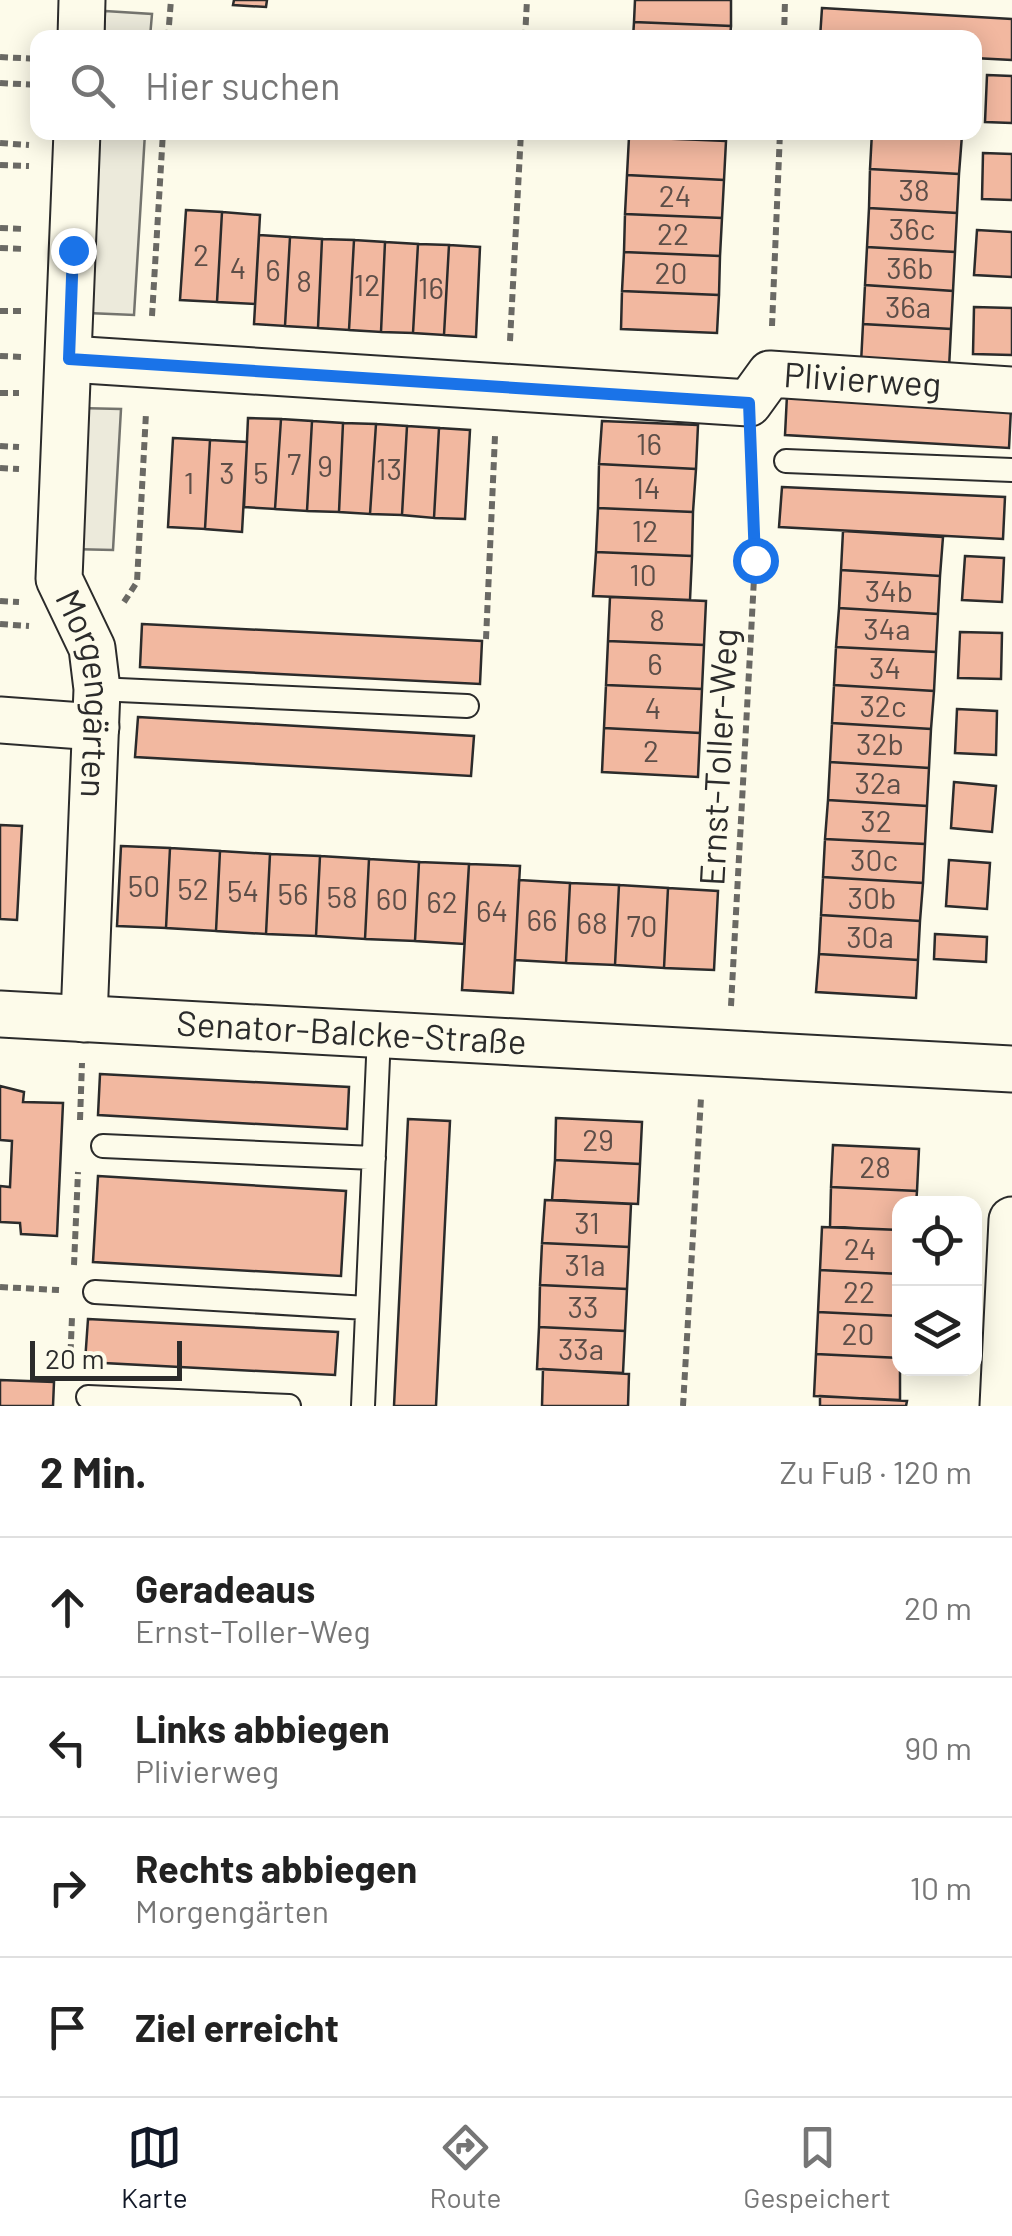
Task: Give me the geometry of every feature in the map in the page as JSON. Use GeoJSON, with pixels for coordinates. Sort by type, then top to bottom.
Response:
{"type":"FeatureCollection","features":[{"type":"Feature","properties":{"kind":"street"},"geometry":{"type":"LineString","coordinates":[[81,30],[82,0]]}},
{"type":"Feature","properties":{"kind":"street","name":"Morgengärten"},"geometry":{"type":"LineString","coordinates":[[77,140],[59,579],[92,648],[96,708],[84,1019]]}},
{"type":"Feature","properties":{"kind":"street","name":"Plivierweg"},"geometry":{"type":"LineString","coordinates":[[69,359],[503,387],[1012,390]]}},
{"type":"Feature","properties":{"kind":"street"},"geometry":{"type":"LineString","coordinates":[[0,720],[96,708]]}},
{"type":"Feature","properties":{"kind":"street","name":"Senator-Balcke-Straße"},"geometry":{"type":"LineString","coordinates":[[0,1014],[1012,1069]]}},
{"type":"Feature","properties":{"kind":"street"},"geometry":{"type":"LineString","coordinates":[[1003,1406],[1012,1220]]}},
{"type":"Feature","properties":{"kind":"lane"},"geometry":{"type":"LineString","coordinates":[[786,461],[1012,470]]}},
{"type":"Feature","properties":{"kind":"lane"},"geometry":{"type":"LineString","coordinates":[[96,708],[467,706]]}},
{"type":"Feature","properties":{"kind":"lane"},"geometry":{"type":"LineString","coordinates":[[364,1406],[379,1034]]}},
{"type":"Feature","properties":{"kind":"lane"},"geometry":{"type":"LineString","coordinates":[[103,1146],[374,1158]]}},
{"type":"Feature","properties":{"kind":"lane"},"geometry":{"type":"LineString","coordinates":[[84,1291],[367,1308]]}},
{"type":"Feature","properties":{"kind":"lane"},"geometry":{"type":"LineString","coordinates":[[88,1397],[289,1406]]}},
{"type":"Feature","properties":{"kind":"path"},"geometry":{"type":"LineString","coordinates":[[168,30],[170,0]]}},
{"type":"Feature","properties":{"kind":"path"},"geometry":{"type":"LineString","coordinates":[[525,30],[527,0]]}},
{"type":"Feature","properties":{"kind":"path"},"geometry":{"type":"LineString","coordinates":[[784,30],[785,0]]}},
{"type":"Feature","properties":{"kind":"path"},"geometry":{"type":"LineString","coordinates":[[0,57],[30,59]]}},
{"type":"Feature","properties":{"kind":"path"},"geometry":{"type":"LineString","coordinates":[[0,84],[30,85]]}},
{"type":"Feature","properties":{"kind":"path"},"geometry":{"type":"LineString","coordinates":[[486,639],[519,140]]}},
{"type":"Feature","properties":{"kind":"path","name":"Ernst-Toller-Weg"},"geometry":{"type":"LineString","coordinates":[[716,1053],[755,560],[760,389],[779,140]]}},
{"type":"Feature","properties":{"kind":"path"},"geometry":{"type":"LineString","coordinates":[[80,1127],[84,1019]]}},
{"type":"Feature","properties":{"kind":"path"},"geometry":{"type":"LineString","coordinates":[[683,1406],[716,1053]]}},
{"type":"Feature","properties":{"kind":"path"},"geometry":{"type":"LineString","coordinates":[[74,1272],[78,1164]]}},
{"type":"Feature","properties":{"kind":"path"},"geometry":{"type":"LineString","coordinates":[[0,1286],[84,1291]]}},
{"type":"Feature","properties":{"kind":"path"},"geometry":{"type":"LineString","coordinates":[[69,1379],[72,1308]]}},
{"type":"Feature","properties":{"kind":"shaded area"},"geometry":{"type":"Polygon","coordinates":[[[105,11],[152,14],[151,30],[104,30],[105,11]]]}},
{"type":"Feature","properties":{"kind":"shaded area"},"geometry":{"type":"Polygon","coordinates":[[[98,140],[145,140],[134,315],[88,313],[98,140]]]}},
{"type":"Feature","properties":{"kind":"shaded area"},"geometry":{"type":"Polygon","coordinates":[[[78,408],[121,409],[113,550],[70,549],[78,408]]]}},
{"type":"Feature","properties":{"kind":"building"},"geometry":{"type":"Polygon","coordinates":[[[234,0],[267,0],[266,7],[233,5],[234,0]]]}},
{"type":"Feature","properties":{"kind":"building"},"geometry":{"type":"Polygon","coordinates":[[[635,0],[731,0],[731,26],[634,22],[635,0]]]}},
{"type":"Feature","properties":{"kind":"building"},"geometry":{"type":"Polygon","coordinates":[[[822,8],[1012,19],[1012,60],[982,58],[982,30],[821,30],[822,8]]]}},
{"type":"Feature","properties":{"kind":"building"},"geometry":{"type":"Polygon","coordinates":[[[634,22],[731,26],[731,30],[634,30],[634,22]]]}},
{"type":"Feature","properties":{"kind":"building"},"geometry":{"type":"Polygon","coordinates":[[[987,75],[1012,76],[1012,123],[985,122],[987,75]]]}},
{"type":"Feature","properties":{"kind":"building"},"geometry":{"type":"Polygon","coordinates":[[[629,140],[726,141],[724,180],[627,175],[629,140]]]}},
{"type":"Feature","properties":{"kind":"building"},"geometry":{"type":"Polygon","coordinates":[[[872,140],[962,140],[959,174],[870,169],[872,140]]]}},
{"type":"Feature","properties":{"kind":"building"},"geometry":{"type":"Polygon","coordinates":[[[983,153],[1012,154],[1012,200],[982,199],[983,153]]]}},
{"type":"Feature","properties":{"kind":"building"},"geometry":{"type":"Polygon","coordinates":[[[870,169],[959,174],[957,213],[869,208],[870,169]]]}},
{"type":"Feature","properties":{"kind":"building"},"geometry":{"type":"Polygon","coordinates":[[[627,175],[724,180],[722,218],[625,214],[627,175]]]}},
{"type":"Feature","properties":{"kind":"building"},"geometry":{"type":"Polygon","coordinates":[[[869,208],[957,213],[955,252],[867,247],[869,208]]]}},
{"type":"Feature","properties":{"kind":"building"},"geometry":{"type":"Polygon","coordinates":[[[186,210],[222,212],[217,302],[180,300],[186,210]]]}},
{"type":"Feature","properties":{"kind":"building"},"geometry":{"type":"Polygon","coordinates":[[[222,212],[260,215],[255,304],[217,302],[222,212]]]}},
{"type":"Feature","properties":{"kind":"building"},"geometry":{"type":"Polygon","coordinates":[[[625,214],[722,218],[720,256],[624,252],[625,214]]]}},
{"type":"Feature","properties":{"kind":"building"},"geometry":{"type":"Polygon","coordinates":[[[977,230],[1012,232],[1012,277],[974,275],[977,230]]]}},
{"type":"Feature","properties":{"kind":"building"},"geometry":{"type":"Polygon","coordinates":[[[259,235],[290,237],[285,326],[254,324],[259,235]]]}},
{"type":"Feature","properties":{"kind":"building"},"geometry":{"type":"Polygon","coordinates":[[[290,237],[322,239],[318,328],[285,326],[290,237]]]}},
{"type":"Feature","properties":{"kind":"building"},"geometry":{"type":"Polygon","coordinates":[[[322,239],[354,240],[349,330],[318,328],[322,239]]]}},
{"type":"Feature","properties":{"kind":"building"},"geometry":{"type":"Polygon","coordinates":[[[354,240],[385,242],[381,332],[349,330],[354,240]]]}},
{"type":"Feature","properties":{"kind":"building"},"geometry":{"type":"Polygon","coordinates":[[[385,242],[418,244],[413,333],[381,332],[385,242]]]}},
{"type":"Feature","properties":{"kind":"building"},"geometry":{"type":"Polygon","coordinates":[[[418,244],[449,245],[444,335],[413,333],[418,244]]]}},
{"type":"Feature","properties":{"kind":"building"},"geometry":{"type":"Polygon","coordinates":[[[449,245],[480,247],[476,337],[444,335],[449,245]]]}},
{"type":"Feature","properties":{"kind":"building"},"geometry":{"type":"Polygon","coordinates":[[[867,247],[955,252],[953,291],[865,285],[867,247]]]}},
{"type":"Feature","properties":{"kind":"building"},"geometry":{"type":"Polygon","coordinates":[[[624,252],[720,256],[719,295],[622,291],[624,252]]]}},
{"type":"Feature","properties":{"kind":"building"},"geometry":{"type":"Polygon","coordinates":[[[865,285],[953,291],[951,329],[863,324],[865,285]]]}},
{"type":"Feature","properties":{"kind":"building"},"geometry":{"type":"Polygon","coordinates":[[[622,291],[719,295],[717,333],[621,329],[622,291]]]}},
{"type":"Feature","properties":{"kind":"building"},"geometry":{"type":"Polygon","coordinates":[[[974,307],[1012,308],[1012,355],[973,354],[974,307]]]}},
{"type":"Feature","properties":{"kind":"building"},"geometry":{"type":"Polygon","coordinates":[[[863,324],[951,329],[949,368],[861,363],[863,324]]]}},
{"type":"Feature","properties":{"kind":"building"},"geometry":{"type":"Polygon","coordinates":[[[787,395],[1011,408],[1009,448],[785,435],[787,395]]]}},
{"type":"Feature","properties":{"kind":"building"},"geometry":{"type":"Polygon","coordinates":[[[248,418],[281,419],[275,509],[244,507],[248,418]]]}},
{"type":"Feature","properties":{"kind":"building"},"geometry":{"type":"Polygon","coordinates":[[[281,419],[312,421],[307,511],[275,509],[281,419]]]}},
{"type":"Feature","properties":{"kind":"building"},"geometry":{"type":"Polygon","coordinates":[[[312,421],[343,423],[339,512],[307,511],[312,421]]]}},
{"type":"Feature","properties":{"kind":"building"},"geometry":{"type":"Polygon","coordinates":[[[602,421],[698,425],[696,469],[599,464],[602,421]]]}},
{"type":"Feature","properties":{"kind":"building"},"geometry":{"type":"Polygon","coordinates":[[[343,423],[376,424],[370,514],[339,512],[343,423]]]}},
{"type":"Feature","properties":{"kind":"building"},"geometry":{"type":"Polygon","coordinates":[[[376,424],[407,426],[402,515],[370,514],[376,424]]]}},
{"type":"Feature","properties":{"kind":"building"},"geometry":{"type":"Polygon","coordinates":[[[407,426],[439,428],[434,518],[402,515],[407,426]]]}},
{"type":"Feature","properties":{"kind":"building"},"geometry":{"type":"Polygon","coordinates":[[[439,428],[470,430],[465,519],[434,518],[439,428]]]}},
{"type":"Feature","properties":{"kind":"building"},"geometry":{"type":"Polygon","coordinates":[[[173,438],[210,440],[205,529],[168,527],[173,438]]]}},
{"type":"Feature","properties":{"kind":"building"},"geometry":{"type":"Polygon","coordinates":[[[210,440],[247,442],[242,532],[205,529],[210,440]]]}},
{"type":"Feature","properties":{"kind":"building"},"geometry":{"type":"Polygon","coordinates":[[[599,464],[696,469],[693,512],[598,508],[599,464]]]}},
{"type":"Feature","properties":{"kind":"building"},"geometry":{"type":"Polygon","coordinates":[[[782,487],[1005,497],[1003,539],[779,527],[782,487]]]}},
{"type":"Feature","properties":{"kind":"building"},"geometry":{"type":"Polygon","coordinates":[[[598,508],[693,512],[692,556],[596,552],[598,508]]]}},
{"type":"Feature","properties":{"kind":"building"},"geometry":{"type":"Polygon","coordinates":[[[843,531],[943,537],[940,576],[841,570],[843,531]]]}},
{"type":"Feature","properties":{"kind":"building"},"geometry":{"type":"Polygon","coordinates":[[[596,552],[692,556],[690,600],[593,596],[596,552]]]}},
{"type":"Feature","properties":{"kind":"building"},"geometry":{"type":"Polygon","coordinates":[[[965,556],[1004,558],[1002,602],[962,600],[965,556]]]}},
{"type":"Feature","properties":{"kind":"building"},"geometry":{"type":"Polygon","coordinates":[[[841,570],[940,576],[938,614],[839,608],[841,570]]]}},
{"type":"Feature","properties":{"kind":"building"},"geometry":{"type":"Polygon","coordinates":[[[610,597],[706,601],[704,645],[608,641],[610,597]]]}},
{"type":"Feature","properties":{"kind":"building"},"geometry":{"type":"Polygon","coordinates":[[[839,608],[938,614],[936,652],[836,647],[839,608]]]}},
{"type":"Feature","properties":{"kind":"building"},"geometry":{"type":"Polygon","coordinates":[[[142,624],[482,641],[480,684],[140,667],[142,624]]]}},
{"type":"Feature","properties":{"kind":"building"},"geometry":{"type":"Polygon","coordinates":[[[960,632],[1002,633],[1001,679],[958,678],[960,632]]]}},
{"type":"Feature","properties":{"kind":"building"},"geometry":{"type":"Polygon","coordinates":[[[608,641],[704,645],[702,689],[606,685],[608,641]]]}},
{"type":"Feature","properties":{"kind":"building"},"geometry":{"type":"Polygon","coordinates":[[[836,647],[936,652],[934,691],[834,685],[836,647]]]}},
{"type":"Feature","properties":{"kind":"building"},"geometry":{"type":"Polygon","coordinates":[[[606,685],[702,689],[700,733],[604,728],[606,685]]]}},
{"type":"Feature","properties":{"kind":"building"},"geometry":{"type":"Polygon","coordinates":[[[834,685],[934,691],[931,729],[832,723],[834,685]]]}},
{"type":"Feature","properties":{"kind":"building"},"geometry":{"type":"Polygon","coordinates":[[[957,709],[997,711],[996,755],[955,753],[957,709]]]}},
{"type":"Feature","properties":{"kind":"building"},"geometry":{"type":"Polygon","coordinates":[[[138,717],[474,736],[471,776],[135,757],[138,717]]]}},
{"type":"Feature","properties":{"kind":"building"},"geometry":{"type":"Polygon","coordinates":[[[832,723],[931,729],[929,768],[830,762],[832,723]]]}},
{"type":"Feature","properties":{"kind":"building"},"geometry":{"type":"Polygon","coordinates":[[[604,728],[700,733],[698,777],[602,772],[604,728]]]}},
{"type":"Feature","properties":{"kind":"building"},"geometry":{"type":"Polygon","coordinates":[[[830,762],[929,768],[927,806],[828,800],[830,762]]]}},
{"type":"Feature","properties":{"kind":"building"},"geometry":{"type":"Polygon","coordinates":[[[954,782],[996,786],[992,832],[951,828],[954,782]]]}},
{"type":"Feature","properties":{"kind":"building"},"geometry":{"type":"Polygon","coordinates":[[[828,800],[927,806],[925,844],[825,839],[828,800]]]}},
{"type":"Feature","properties":{"kind":"building"},"geometry":{"type":"Polygon","coordinates":[[[0,825],[22,826],[17,920],[0,919],[0,825]]]}},
{"type":"Feature","properties":{"kind":"building"},"geometry":{"type":"Polygon","coordinates":[[[825,839],[925,844],[923,883],[823,877],[825,839]]]}},
{"type":"Feature","properties":{"kind":"building"},"geometry":{"type":"Polygon","coordinates":[[[121,846],[170,848],[166,928],[117,926],[121,846]]]}},
{"type":"Feature","properties":{"kind":"building"},"geometry":{"type":"Polygon","coordinates":[[[170,848],[220,851],[216,931],[166,928],[170,848]]]}},
{"type":"Feature","properties":{"kind":"building"},"geometry":{"type":"Polygon","coordinates":[[[220,851],[270,854],[266,934],[216,931],[220,851]]]}},
{"type":"Feature","properties":{"kind":"building"},"geometry":{"type":"Polygon","coordinates":[[[270,854],[320,856],[316,936],[266,934],[270,854]]]}},
{"type":"Feature","properties":{"kind":"building"},"geometry":{"type":"Polygon","coordinates":[[[320,856],[369,859],[365,939],[316,936],[320,856]]]}},
{"type":"Feature","properties":{"kind":"building"},"geometry":{"type":"Polygon","coordinates":[[[369,859],[419,862],[415,941],[365,939],[369,859]]]}},
{"type":"Feature","properties":{"kind":"building"},"geometry":{"type":"Polygon","coordinates":[[[949,860],[990,863],[987,909],[946,906],[949,860]]]}},
{"type":"Feature","properties":{"kind":"building"},"geometry":{"type":"Polygon","coordinates":[[[419,862],[469,864],[464,944],[415,941],[419,862]]]}},
{"type":"Feature","properties":{"kind":"building"},"geometry":{"type":"Polygon","coordinates":[[[469,864],[520,866],[513,993],[462,990],[469,864]]]}},
{"type":"Feature","properties":{"kind":"building"},"geometry":{"type":"Polygon","coordinates":[[[823,877],[923,883],[920,921],[821,915],[823,877]]]}},
{"type":"Feature","properties":{"kind":"building"},"geometry":{"type":"Polygon","coordinates":[[[519,880],[570,883],[566,963],[515,960],[519,880]]]}},
{"type":"Feature","properties":{"kind":"building"},"geometry":{"type":"Polygon","coordinates":[[[570,883],[619,885],[615,965],[566,963],[570,883]]]}},
{"type":"Feature","properties":{"kind":"building"},"geometry":{"type":"Polygon","coordinates":[[[619,885],[668,888],[664,968],[615,965],[619,885]]]}},
{"type":"Feature","properties":{"kind":"building"},"geometry":{"type":"Polygon","coordinates":[[[668,888],[718,891],[714,970],[664,968],[668,888]]]}},
{"type":"Feature","properties":{"kind":"building"},"geometry":{"type":"Polygon","coordinates":[[[821,915],[920,921],[918,960],[819,954],[821,915]]]}},
{"type":"Feature","properties":{"kind":"building"},"geometry":{"type":"Polygon","coordinates":[[[935,934],[987,937],[986,962],[934,959],[935,934]]]}},
{"type":"Feature","properties":{"kind":"building"},"geometry":{"type":"Polygon","coordinates":[[[819,954],[918,960],[916,998],[816,992],[819,954]]]}},
{"type":"Feature","properties":{"kind":"building"},"geometry":{"type":"Polygon","coordinates":[[[100,1074],[349,1087],[347,1129],[98,1115],[100,1074]]]}},
{"type":"Feature","properties":{"kind":"building"},"geometry":{"type":"Polygon","coordinates":[[[0,1086],[24,1092],[23,1102],[63,1103],[57,1236],[21,1234],[20,1223],[0,1222],[0,1186],[10,1187],[12,1141],[0,1140],[0,1086]]]}},
{"type":"Feature","properties":{"kind":"building"},"geometry":{"type":"Polygon","coordinates":[[[556,1118],[642,1122],[640,1164],[555,1160],[556,1118]]]}},
{"type":"Feature","properties":{"kind":"building"},"geometry":{"type":"Polygon","coordinates":[[[408,1119],[450,1121],[436,1406],[394,1406],[408,1119]]]}},
{"type":"Feature","properties":{"kind":"building"},"geometry":{"type":"Polygon","coordinates":[[[833,1145],[919,1149],[917,1191],[831,1187],[833,1145]]]}},
{"type":"Feature","properties":{"kind":"building"},"geometry":{"type":"Polygon","coordinates":[[[555,1160],[640,1164],[638,1204],[552,1200],[555,1160]]]}},
{"type":"Feature","properties":{"kind":"building"},"geometry":{"type":"Polygon","coordinates":[[[98,1176],[346,1191],[341,1276],[93,1262],[98,1176]]]}},
{"type":"Feature","properties":{"kind":"building"},"geometry":{"type":"Polygon","coordinates":[[[831,1187],[917,1191],[917,1196],[892,1196],[892,1230],[830,1227],[831,1187]]]}},
{"type":"Feature","properties":{"kind":"building"},"geometry":{"type":"Polygon","coordinates":[[[545,1200],[631,1204],[629,1247],[542,1243],[545,1200]]]}},
{"type":"Feature","properties":{"kind":"building"},"geometry":{"type":"Polygon","coordinates":[[[822,1227],[892,1230],[892,1274],[820,1270],[822,1227]]]}},
{"type":"Feature","properties":{"kind":"building"},"geometry":{"type":"Polygon","coordinates":[[[542,1243],[629,1247],[627,1289],[540,1285],[542,1243]]]}},
{"type":"Feature","properties":{"kind":"building"},"geometry":{"type":"Polygon","coordinates":[[[820,1270],[892,1274],[892,1316],[818,1312],[820,1270]]]}},
{"type":"Feature","properties":{"kind":"building"},"geometry":{"type":"Polygon","coordinates":[[[540,1285],[627,1289],[625,1331],[539,1327],[540,1285]]]}},
{"type":"Feature","properties":{"kind":"building"},"geometry":{"type":"Polygon","coordinates":[[[818,1312],[892,1316],[892,1358],[816,1354],[818,1312]]]}},
{"type":"Feature","properties":{"kind":"building"},"geometry":{"type":"Polygon","coordinates":[[[88,1319],[338,1332],[335,1375],[85,1362],[88,1319]]]}},
{"type":"Feature","properties":{"kind":"building"},"geometry":{"type":"Polygon","coordinates":[[[539,1327],[625,1331],[623,1373],[537,1369],[539,1327]]]}},
{"type":"Feature","properties":{"kind":"building"},"geometry":{"type":"Polygon","coordinates":[[[816,1354],[892,1358],[892,1376],[900,1376],[900,1400],[814,1396],[816,1354]]]}},
{"type":"Feature","properties":{"kind":"building"},"geometry":{"type":"Polygon","coordinates":[[[543,1369],[629,1374],[628,1406],[542,1406],[543,1369]]]}},
{"type":"Feature","properties":{"kind":"building"},"geometry":{"type":"Polygon","coordinates":[[[0,1380],[54,1382],[53,1406],[0,1406],[0,1380]]]}},
{"type":"Feature","properties":{"kind":"building"},"geometry":{"type":"Polygon","coordinates":[[[820,1396],[907,1401],[906,1406],[820,1406],[820,1396]]]}},
{"type":"Feature","properties":{"kind":"route"},"geometry":{"type":"LineString","coordinates":[[73,250],[69,359],[749,403],[755,560]]}}]}
